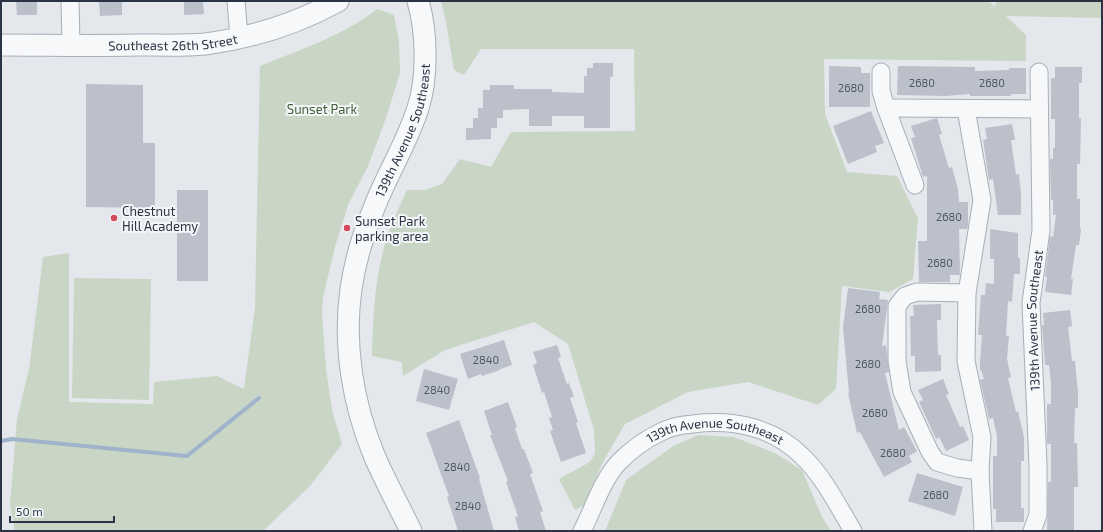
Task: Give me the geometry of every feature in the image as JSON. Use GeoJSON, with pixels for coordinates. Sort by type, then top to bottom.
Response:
{"type":"FeatureCollection","features":[{"type":"Feature","properties":{"kind":"street"},"geometry":{"type":"LineString","coordinates":[[70,1],[71,45]]}},
{"type":"Feature","properties":{"kind":"street"},"geometry":{"type":"LineString","coordinates":[[236,1],[239,37]]}},
{"type":"Feature","properties":{"kind":"street","name":"Southeast 26th Street"},"geometry":{"type":"LineString","coordinates":[[1,45],[205,44],[277,27],[316,12],[338,1]]}},
{"type":"Feature","properties":{"kind":"street","name":"139th Avenue Southeast"},"geometry":{"type":"LineString","coordinates":[[411,531],[375,456],[362,425],[351,366],[348,325],[351,290],[363,238],[374,208],[418,109],[423,88],[424,33],[418,1]]}},
{"type":"Feature","properties":{"kind":"street"},"geometry":{"type":"LineString","coordinates":[[881,72],[881,91],[886,108],[915,185]]}},
{"type":"Feature","properties":{"kind":"street","name":"139th Avenue Southeast"},"geometry":{"type":"LineString","coordinates":[[1032,531],[1038,515],[1038,465],[1031,303],[1040,230],[1039,72]]}},
{"type":"Feature","properties":{"kind":"street"},"geometry":{"type":"LineString","coordinates":[[886,108],[1039,108]]}},
{"type":"Feature","properties":{"kind":"street"},"geometry":{"type":"LineString","coordinates":[[966,109],[982,200],[967,293],[966,361],[982,438],[980,471],[983,531]]}},
{"type":"Feature","properties":{"kind":"street"},"geometry":{"type":"LineString","coordinates":[[967,293],[918,292],[905,296],[897,306],[897,361],[902,392],[930,452],[937,462],[957,468],[980,471]]}},
{"type":"Feature","properties":{"kind":"street","name":"139th Avenue Southeast"},"geometry":{"type":"LineString","coordinates":[[582,531],[606,481],[618,462],[638,445],[662,431],[680,426],[720,422],[737,424],[773,434],[785,442],[802,456],[813,469],[853,531]]}},
{"type":"Feature","properties":{"kind":"green space"},"geometry":{"type":"Polygon","coordinates":[[[441,1],[989,1],[995,7],[996,1],[1102,1],[1102,18],[1006,16],[1026,35],[1026,61],[824,59],[825,114],[847,172],[897,176],[918,218],[913,279],[889,292],[842,286],[836,389],[818,405],[748,382],[688,392],[625,424],[604,460],[584,505],[575,510],[559,479],[590,462],[595,453],[594,430],[568,344],[534,322],[445,350],[403,376],[402,362],[372,356],[373,324],[378,276],[385,244],[407,190],[425,190],[442,184],[460,159],[491,167],[511,132],[635,131],[634,49],[481,49],[464,75],[454,70],[441,1]]]}},
{"type":"Feature","properties":{"kind":"green space","name":"Sunset Park"},"geometry":{"type":"Polygon","coordinates":[[[377,9],[394,15],[399,41],[400,73],[386,118],[368,166],[348,205],[335,247],[323,297],[322,314],[326,369],[332,410],[342,444],[310,486],[263,531],[15,531],[10,505],[17,419],[29,369],[43,257],[69,253],[69,402],[153,404],[154,382],[217,376],[244,389],[255,307],[260,66],[335,35],[364,19],[377,9]]]}},
{"type":"Feature","properties":{"kind":"green space"},"geometry":{"type":"Polygon","coordinates":[[[74,278],[151,279],[149,400],[72,398],[74,278]]]}},
{"type":"Feature","properties":{"kind":"green space"},"geometry":{"type":"Polygon","coordinates":[[[698,435],[734,437],[775,453],[802,470],[822,517],[831,531],[605,531],[626,480],[673,446],[698,435]]]}},
{"type":"Feature","properties":{"kind":"building"},"geometry":{"type":"Polygon","coordinates":[[[16,1],[37,1],[37,15],[17,15],[16,1]]]}},
{"type":"Feature","properties":{"kind":"building"},"geometry":{"type":"Polygon","coordinates":[[[99,1],[122,1],[122,15],[100,16],[99,1]]]}},
{"type":"Feature","properties":{"kind":"building"},"geometry":{"type":"Polygon","coordinates":[[[184,1],[203,1],[204,14],[184,15],[184,1]]]}},
{"type":"Feature","properties":{"kind":"building"},"geometry":{"type":"Polygon","coordinates":[[[593,63],[613,63],[613,77],[610,77],[610,128],[584,128],[584,116],[552,116],[552,126],[529,126],[529,109],[503,110],[503,118],[497,118],[497,128],[491,128],[491,139],[466,140],[466,128],[473,128],[473,118],[478,118],[478,108],[483,108],[483,90],[490,90],[490,85],[514,85],[514,89],[552,89],[552,92],[584,93],[584,76],[587,76],[587,68],[593,68],[593,63]]]}},
{"type":"Feature","properties":{"kind":"building"},"geometry":{"type":"Polygon","coordinates":[[[829,66],[861,67],[861,73],[870,73],[870,107],[829,107],[829,66]]]}},
{"type":"Feature","properties":{"kind":"building"},"geometry":{"type":"Polygon","coordinates":[[[898,66],[975,67],[975,71],[1026,68],[1026,94],[1011,94],[1011,96],[970,96],[970,94],[946,96],[897,95],[898,66]]]}},
{"type":"Feature","properties":{"kind":"building"},"geometry":{"type":"Polygon","coordinates":[[[1055,67],[1082,67],[1082,83],[1079,83],[1079,118],[1081,118],[1080,164],[1077,164],[1077,199],[1080,199],[1081,229],[1079,245],[1076,245],[1071,279],[1073,279],[1071,295],[1045,292],[1047,277],[1045,276],[1050,236],[1053,237],[1056,215],[1053,215],[1053,200],[1051,200],[1050,159],[1053,159],[1053,148],[1055,148],[1055,119],[1051,119],[1051,78],[1055,78],[1055,67]]]}},
{"type":"Feature","properties":{"kind":"building"},"geometry":{"type":"Polygon","coordinates":[[[86,84],[143,85],[143,143],[155,143],[155,208],[86,207],[86,84]]]}},
{"type":"Feature","properties":{"kind":"building"},"geometry":{"type":"Polygon","coordinates":[[[871,111],[884,143],[875,146],[877,152],[848,164],[833,126],[871,111]]]}},
{"type":"Feature","properties":{"kind":"building"},"geometry":{"type":"Polygon","coordinates":[[[937,118],[942,134],[939,135],[949,168],[952,167],[958,189],[959,202],[968,202],[968,225],[967,229],[959,229],[960,275],[950,275],[950,282],[919,282],[918,241],[927,241],[927,176],[923,177],[911,138],[915,137],[911,126],[937,118]]]}},
{"type":"Feature","properties":{"kind":"building"},"geometry":{"type":"Polygon","coordinates":[[[1012,124],[1015,140],[1011,140],[1016,175],[1019,174],[1021,215],[998,215],[993,179],[989,180],[983,140],[987,139],[985,128],[1012,124]]]}},
{"type":"Feature","properties":{"kind":"building"},"geometry":{"type":"Polygon","coordinates":[[[177,190],[208,190],[208,281],[177,281],[177,190]]]}},
{"type":"Feature","properties":{"kind":"building"},"geometry":{"type":"Polygon","coordinates":[[[990,229],[1018,233],[1018,258],[1020,258],[1020,274],[1014,274],[1012,302],[1008,301],[1006,336],[1009,336],[1007,359],[1011,377],[1008,378],[1024,437],[1024,461],[1021,461],[1021,508],[1024,508],[1024,522],[996,522],[996,509],[993,509],[993,456],[997,456],[997,436],[993,418],[989,419],[980,380],[984,379],[980,370],[982,335],[978,335],[981,295],[985,295],[986,283],[994,284],[994,259],[990,259],[990,229]]]}},
{"type":"Feature","properties":{"kind":"building"},"geometry":{"type":"Polygon","coordinates":[[[848,288],[880,292],[879,299],[888,300],[882,346],[886,345],[889,372],[885,373],[899,430],[904,427],[917,451],[909,456],[912,462],[884,477],[860,432],[857,433],[848,393],[843,328],[848,288]]]}},
{"type":"Feature","properties":{"kind":"building"},"geometry":{"type":"Polygon","coordinates":[[[941,304],[941,320],[937,320],[938,355],[941,355],[941,371],[915,372],[915,356],[911,356],[910,316],[914,316],[913,305],[941,304]]]}},
{"type":"Feature","properties":{"kind":"building"},"geometry":{"type":"Polygon","coordinates":[[[1070,310],[1072,326],[1068,327],[1072,361],[1075,361],[1078,393],[1078,408],[1075,408],[1074,443],[1077,443],[1078,487],[1074,487],[1074,531],[1047,531],[1048,482],[1051,482],[1051,444],[1047,444],[1047,404],[1051,404],[1051,384],[1049,365],[1045,365],[1042,325],[1044,325],[1043,313],[1070,310]]]}},
{"type":"Feature","properties":{"kind":"building"},"geometry":{"type":"Polygon","coordinates":[[[504,340],[512,365],[482,376],[481,374],[468,379],[460,354],[504,340]]]}},
{"type":"Feature","properties":{"kind":"building"},"geometry":{"type":"Polygon","coordinates":[[[557,345],[561,357],[558,358],[567,384],[569,383],[574,397],[570,398],[578,422],[576,423],[586,453],[561,462],[550,431],[553,430],[549,418],[552,417],[533,365],[537,363],[533,352],[557,345]]]}},
{"type":"Feature","properties":{"kind":"building"},"geometry":{"type":"Polygon","coordinates":[[[424,369],[458,379],[449,410],[416,401],[424,369]]]}},
{"type":"Feature","properties":{"kind":"building"},"geometry":{"type":"Polygon","coordinates":[[[943,379],[949,394],[946,395],[960,427],[963,426],[969,440],[946,451],[939,437],[936,439],[919,402],[923,400],[918,390],[943,379]]]}},
{"type":"Feature","properties":{"kind":"building"},"geometry":{"type":"Polygon","coordinates":[[[508,402],[517,427],[515,428],[522,449],[524,449],[533,473],[530,474],[543,511],[540,512],[546,531],[519,531],[515,517],[518,516],[506,482],[508,481],[490,435],[492,435],[484,411],[508,402]]]}},
{"type":"Feature","properties":{"kind":"building"},"geometry":{"type":"Polygon","coordinates":[[[459,420],[480,478],[479,479],[494,531],[458,531],[447,497],[449,496],[426,433],[459,420]]]}},
{"type":"Feature","properties":{"kind":"building"},"geometry":{"type":"Polygon","coordinates":[[[917,473],[963,487],[955,516],[908,501],[917,473]]]}},
{"type":"Feature","properties":{"kind":"waterway"},"geometry":{"type":"LineString","coordinates":[[1,441],[12,439],[187,456],[259,398]]}},
{"type":"Feature","properties":{"kind":"place","name":"Chestnut Hill Academy"},"geometry":{"type":"Point","coordinates":[114,218]}},
{"type":"Feature","properties":{"kind":"place","name":"Sunset Park parking area"},"geometry":{"type":"Point","coordinates":[347,228]}}]}
